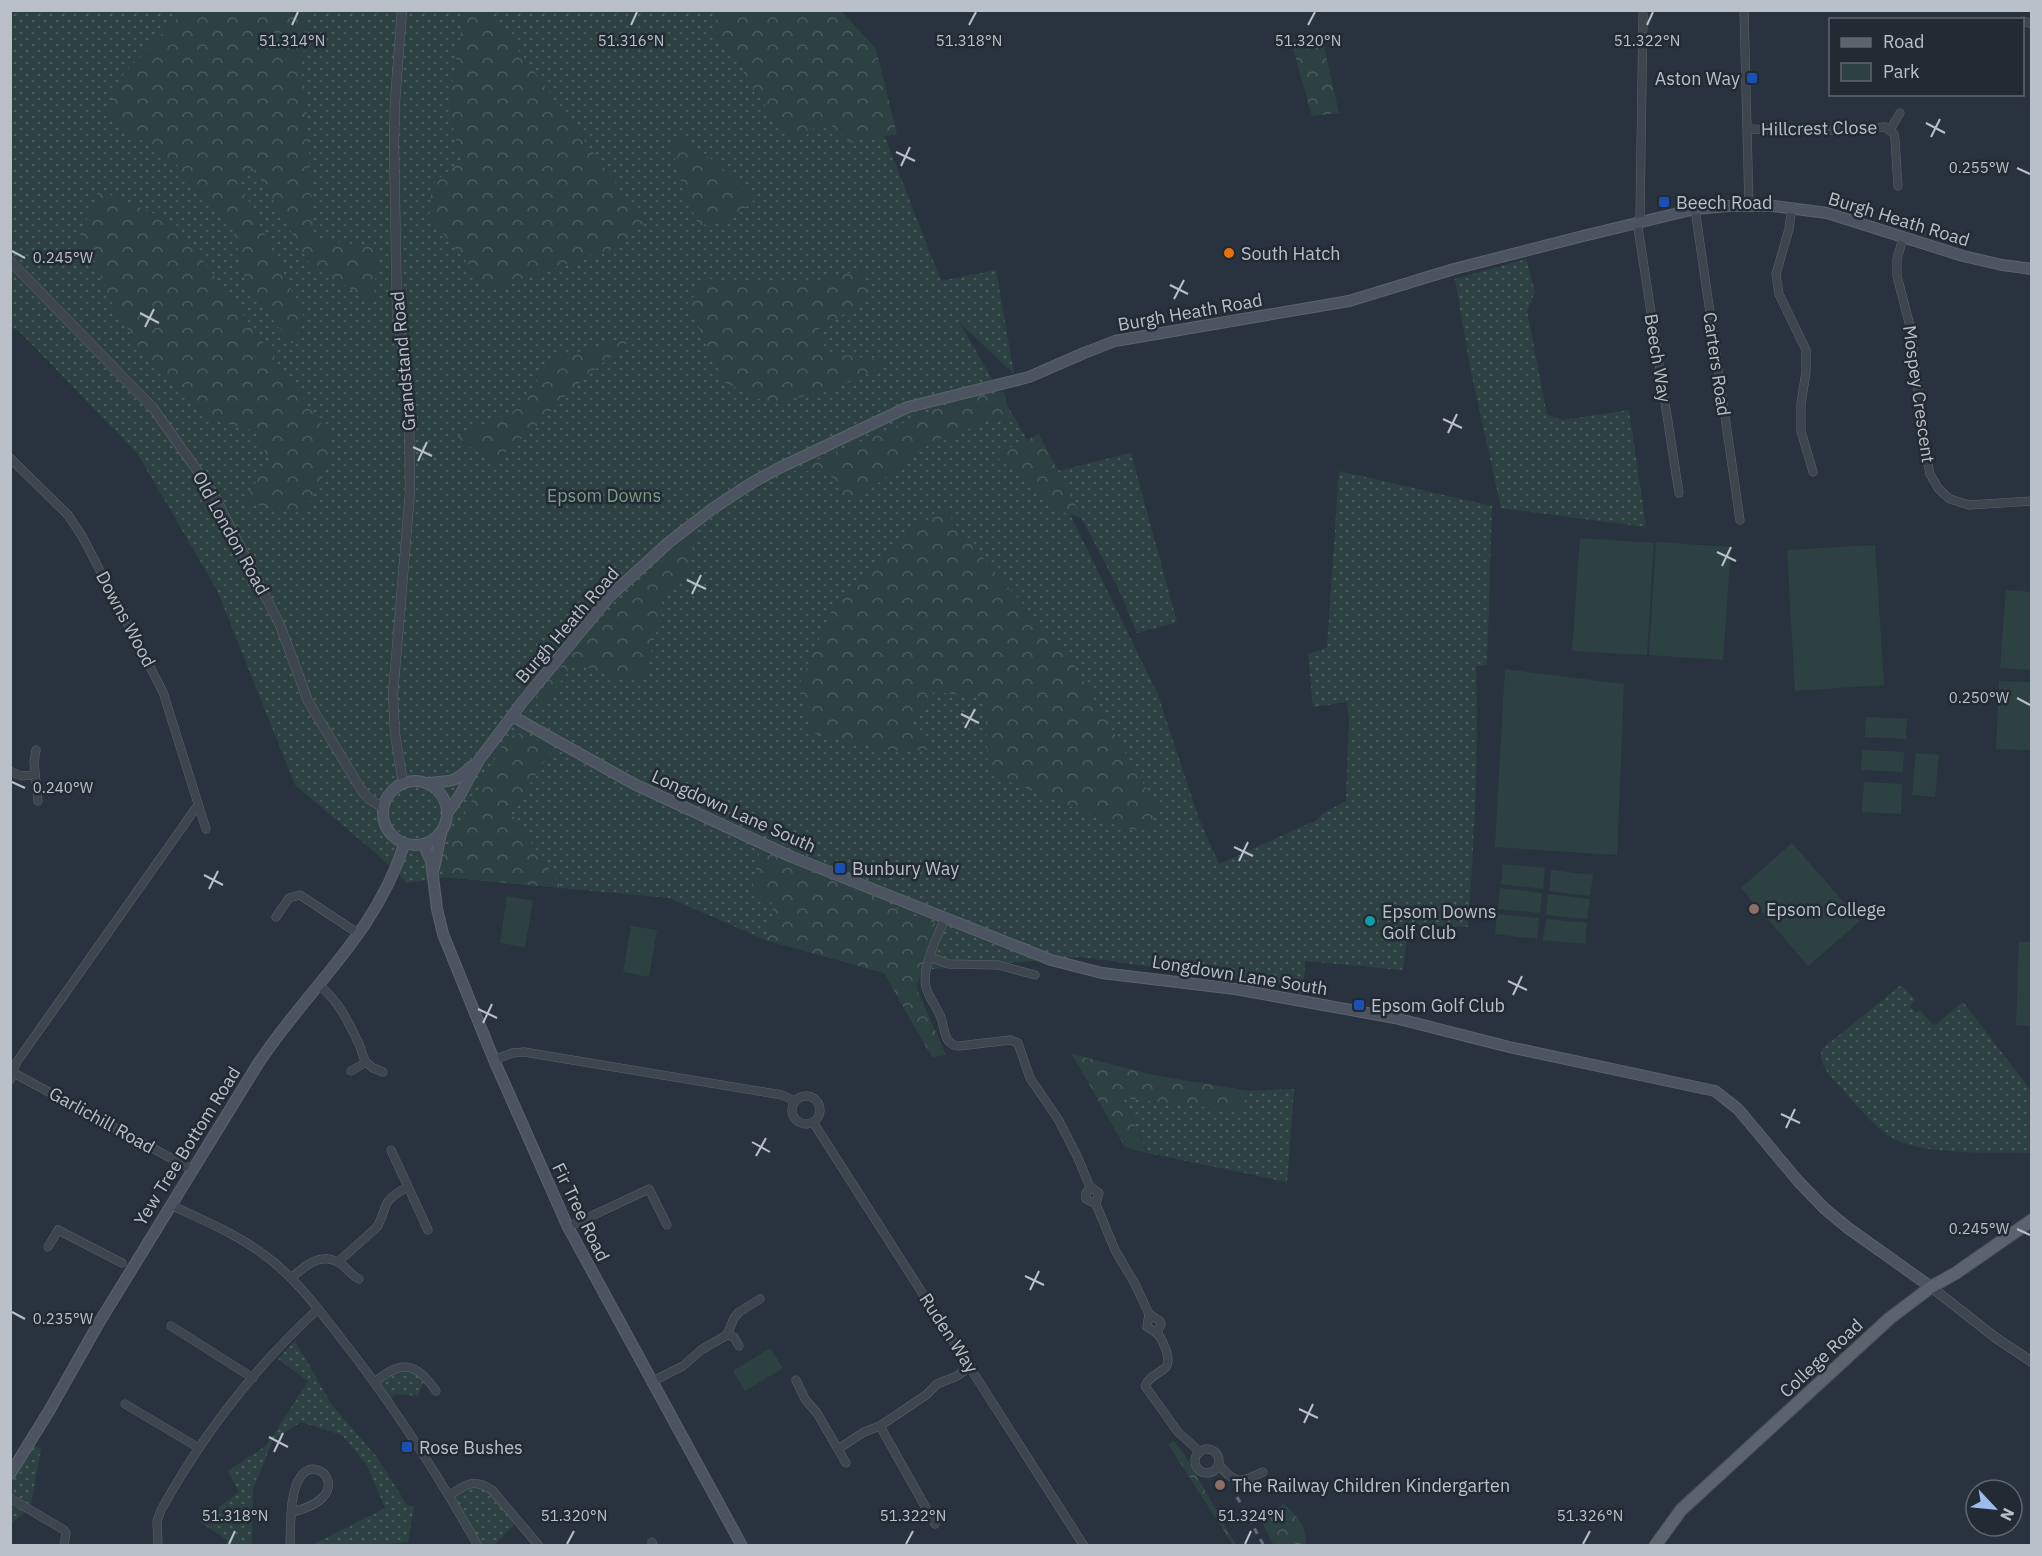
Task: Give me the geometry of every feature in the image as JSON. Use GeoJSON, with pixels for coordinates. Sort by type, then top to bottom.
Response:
{"type":"FeatureCollection","features":[{"type":"Feature","properties":{"kind":"main road","name":"Burgh Heath Road"},"geometry":{"type":"LineString","coordinates":[[448,812],[479,760],[512,716],[610,596],[668,543],[712,509],[750,484],[908,407],[1029,377],[1084,352],[1115,341],[1349,301],[1454,269],[1695,209],[1749,206],[1792,207],[1839,216],[1973,259],[2031,269]]}},
{"type":"Feature","properties":{"kind":"main road","name":"Longdown Lane South"},"geometry":{"type":"LineString","coordinates":[[512,716],[634,784],[792,857],[1051,960],[1102,973],[1219,986],[1371,1013],[1509,1047],[1715,1091],[1738,1109],[1798,1181],[1825,1209],[1931,1287]]}},
{"type":"Feature","properties":{"kind":"main road","name":"Burgh Heath Road"},"geometry":{"type":"LineString","coordinates":[[430,783],[451,781],[460,777],[479,760]]}},
{"type":"Feature","properties":{"kind":"main road"},"geometry":{"type":"LineString","coordinates":[[417,780],[430,783],[444,798],[448,812],[446,825],[441,833],[423,844],[404,845],[395,838],[384,823],[382,807],[389,795],[403,783],[417,780]]}},
{"type":"Feature","properties":{"kind":"main road","name":"Fir Tree Road"},"geometry":{"type":"LineString","coordinates":[[433,875],[441,833]]}},
{"type":"Feature","properties":{"kind":"main road","name":"Fir Tree Road"},"geometry":{"type":"LineString","coordinates":[[423,844],[428,853],[433,875],[443,934],[494,1060],[567,1227],[742,1545]]}},
{"type":"Feature","properties":{"kind":"main road","name":"Yew Tree Bottom Road"},"geometry":{"type":"LineString","coordinates":[[10,1474],[54,1403],[105,1312],[267,1050],[359,934],[387,890],[404,845]]}},
{"type":"Feature","properties":{"kind":"main road","name":"College Road"},"geometry":{"type":"LineString","coordinates":[[1655,1545],[1681,1510],[1890,1318],[1931,1287],[1956,1273],[2031,1220]]}},
{"type":"Feature","properties":{"kind":"street","name":"Grandstand Road"},"geometry":{"type":"LineString","coordinates":[[402,10],[394,143],[397,313],[409,397],[410,492],[393,694],[395,734],[403,783]]}},
{"type":"Feature","properties":{"kind":"street"},"geometry":{"type":"LineString","coordinates":[[1744,10],[1749,206]]}},
{"type":"Feature","properties":{"kind":"street"},"geometry":{"type":"LineString","coordinates":[[1640,222],[1643,15]]}},
{"type":"Feature","properties":{"kind":"street","name":"Hillcrest Close"},"geometry":{"type":"LineString","coordinates":[[1890,130],[1900,113]]}},
{"type":"Feature","properties":{"kind":"street","name":"Hillcrest Close"},"geometry":{"type":"LineString","coordinates":[[1748,129],[1820,131],[1880,126],[1894,134],[1898,186]]}},
{"type":"Feature","properties":{"kind":"street"},"geometry":{"type":"LineString","coordinates":[[1792,207],[1790,229],[1776,274],[1779,294],[1806,350],[1801,431],[1813,472]]}},
{"type":"Feature","properties":{"kind":"street","name":"Carters Road"},"geometry":{"type":"LineString","coordinates":[[1695,209],[1740,520]]}},
{"type":"Feature","properties":{"kind":"street","name":"Beech Way"},"geometry":{"type":"LineString","coordinates":[[1640,222],[1638,228],[1679,494]]}},
{"type":"Feature","properties":{"kind":"street","name":"Mospey Crescent"},"geometry":{"type":"LineString","coordinates":[[1903,238],[1897,259],[1897,276],[1911,330],[1925,450],[1930,474],[1950,499],[1969,505],[2031,501]]}},
{"type":"Feature","properties":{"kind":"street","name":"Old London Road"},"geometry":{"type":"LineString","coordinates":[[10,261],[153,408],[213,493],[280,626],[308,701],[362,791],[369,800],[382,807]]}},
{"type":"Feature","properties":{"kind":"street","name":"Downs Wood"},"geometry":{"type":"LineString","coordinates":[[10,458],[68,515],[82,536],[163,692],[206,829]]}},
{"type":"Feature","properties":{"kind":"street"},"geometry":{"type":"LineString","coordinates":[[36,750],[34,762],[38,801]]}},
{"type":"Feature","properties":{"kind":"street"},"geometry":{"type":"LineString","coordinates":[[10,771],[21,776],[35,775]]}},
{"type":"Feature","properties":{"kind":"street"},"geometry":{"type":"LineString","coordinates":[[11,1075],[16,1063],[198,805]]}},
{"type":"Feature","properties":{"kind":"street"},"geometry":{"type":"LineString","coordinates":[[276,916],[290,898],[300,895],[359,934]]}},
{"type":"Feature","properties":{"kind":"street"},"geometry":{"type":"LineString","coordinates":[[945,918],[930,957],[925,986],[939,1011],[947,1039],[954,1046],[959,1047],[1010,1040],[1018,1043],[1030,1078],[1058,1119],[1090,1187],[1099,1193],[1096,1204],[1115,1250],[1149,1314],[1160,1321],[1157,1333],[1168,1355],[1168,1362],[1167,1366],[1149,1379],[1145,1386],[1178,1432],[1200,1452]]}},
{"type":"Feature","properties":{"kind":"street"},"geometry":{"type":"LineString","coordinates":[[930,957],[949,964],[998,966],[1035,975]]}},
{"type":"Feature","properties":{"kind":"street"},"geometry":{"type":"LineString","coordinates":[[320,986],[338,1006],[366,1062],[383,1072]]}},
{"type":"Feature","properties":{"kind":"street","name":"Ruden Way"},"geometry":{"type":"LineString","coordinates":[[494,1060],[512,1053],[524,1052],[782,1095],[795,1101]]}},
{"type":"Feature","properties":{"kind":"street"},"geometry":{"type":"LineString","coordinates":[[351,1071],[366,1062]]}},
{"type":"Feature","properties":{"kind":"street","name":"Garlichill Road"},"geometry":{"type":"LineString","coordinates":[[11,1075],[193,1170]]}},
{"type":"Feature","properties":{"kind":"street","name":"Ruden Way"},"geometry":{"type":"LineString","coordinates":[[809,1096],[818,1102],[820,1113],[813,1122],[804,1124],[795,1119],[792,1110],[795,1101],[799,1097],[809,1096]]}},
{"type":"Feature","properties":{"kind":"street","name":"Ruden Way"},"geometry":{"type":"LineString","coordinates":[[813,1122],[1081,1544]]}},
{"type":"Feature","properties":{"kind":"street"},"geometry":{"type":"LineString","coordinates":[[392,1150],[428,1230]]}},
{"type":"Feature","properties":{"kind":"street"},"geometry":{"type":"LineString","coordinates":[[338,1262],[377,1227],[390,1198],[407,1187]]}},
{"type":"Feature","properties":{"kind":"street"},"geometry":{"type":"LineString","coordinates":[[567,1227],[649,1189],[667,1225]]}},
{"type":"Feature","properties":{"kind":"street"},"geometry":{"type":"LineString","coordinates":[[171,1205],[237,1237],[264,1254],[291,1278],[375,1382],[450,1495],[478,1545]]}},
{"type":"Feature","properties":{"kind":"street"},"geometry":{"type":"LineString","coordinates":[[48,1247],[58,1230],[122,1263]]}},
{"type":"Feature","properties":{"kind":"street"},"geometry":{"type":"LineString","coordinates":[[291,1278],[316,1260],[327,1259],[338,1262],[352,1276],[359,1279]]}},
{"type":"Feature","properties":{"kind":"street"},"geometry":{"type":"LineString","coordinates":[[1931,1287],[1996,1338],[2031,1362]]}},
{"type":"Feature","properties":{"kind":"street"},"geometry":{"type":"LineString","coordinates":[[653,1380],[683,1366],[701,1350],[727,1335],[738,1312],[760,1299]]}},
{"type":"Feature","properties":{"kind":"street"},"geometry":{"type":"LineString","coordinates":[[158,1545],[158,1521],[161,1510],[199,1448],[253,1378],[285,1341],[318,1309]]}},
{"type":"Feature","properties":{"kind":"street"},"geometry":{"type":"LineString","coordinates":[[171,1326],[253,1378]]}},
{"type":"Feature","properties":{"kind":"street"},"geometry":{"type":"LineString","coordinates":[[727,1335],[734,1336],[739,1346]]}},
{"type":"Feature","properties":{"kind":"street"},"geometry":{"type":"LineString","coordinates":[[375,1382],[396,1368],[405,1366],[417,1369],[426,1376],[436,1391]]}},
{"type":"Feature","properties":{"kind":"street"},"geometry":{"type":"LineString","coordinates":[[838,1449],[864,1432],[880,1426],[926,1395],[937,1384],[957,1376],[970,1366]]}},
{"type":"Feature","properties":{"kind":"street"},"geometry":{"type":"LineString","coordinates":[[796,1380],[805,1399],[817,1413],[846,1463]]}},
{"type":"Feature","properties":{"kind":"street"},"geometry":{"type":"LineString","coordinates":[[124,1404],[199,1448]]}},
{"type":"Feature","properties":{"kind":"street"},"geometry":{"type":"LineString","coordinates":[[880,1426],[935,1524]]}},
{"type":"Feature","properties":{"kind":"street"},"geometry":{"type":"LineString","coordinates":[[1219,1465],[1211,1472],[1202,1471],[1196,1463],[1196,1458],[1205,1449],[1213,1450],[1219,1457],[1219,1465],[1235,1481],[1243,1482],[1263,1472]]}},
{"type":"Feature","properties":{"kind":"street"},"geometry":{"type":"LineString","coordinates":[[290,1545],[291,1512],[301,1476],[308,1471],[316,1470],[325,1474],[330,1481],[329,1491],[324,1497],[302,1510],[291,1512]]}},
{"type":"Feature","properties":{"kind":"street"},"geometry":{"type":"LineString","coordinates":[[450,1495],[468,1484],[477,1482],[485,1485],[492,1490],[539,1545]]}},
{"type":"Feature","properties":{"kind":"street"},"geometry":{"type":"LineString","coordinates":[[10,1498],[64,1530],[66,1533],[64,1545]]}},
{"type":"Feature","properties":{"kind":"green space"},"geometry":{"type":"Polygon","coordinates":[[[465,10],[490,11],[644,222],[625,244],[485,292],[467,262],[429,218],[432,185],[461,160],[448,107],[465,10]]]}},
{"type":"Feature","properties":{"kind":"green space","name":"Epsom Downs Golf Club"},"geometry":{"type":"Polygon","coordinates":[[[11,11],[836,11],[941,281],[996,270],[1014,374],[959,322],[1069,512],[1158,695],[1199,819],[1219,864],[1317,820],[1322,814],[1346,801],[1349,718],[1347,702],[1313,707],[1308,654],[1327,648],[1339,471],[1492,506],[1487,665],[1476,666],[1477,732],[1468,927],[1409,924],[1403,970],[1305,961],[1303,995],[1281,985],[1081,957],[884,973],[766,940],[669,898],[444,877],[407,883],[377,854],[295,785],[217,590],[137,453],[20,332],[11,326],[11,11]]]}},
{"type":"Feature","properties":{"kind":"green space"},"geometry":{"type":"Polygon","coordinates":[[[184,11],[309,11],[300,80],[306,98],[314,240],[377,246],[374,302],[312,267],[255,170],[238,179],[305,319],[292,344],[247,287],[233,230],[176,164],[104,115],[122,76],[184,11]]]}},
{"type":"Feature","properties":{"kind":"green space"},"geometry":{"type":"Polygon","coordinates":[[[717,11],[841,11],[876,49],[897,135],[869,137],[851,143],[825,120],[795,144],[748,83],[739,60],[716,42],[717,11]]]}},
{"type":"Feature","properties":{"kind":"green space"},"geometry":{"type":"Polygon","coordinates":[[[1322,39],[1339,113],[1312,116],[1291,41],[1322,39]]]}},
{"type":"Feature","properties":{"kind":"green space"},"geometry":{"type":"Polygon","coordinates":[[[684,137],[721,167],[754,200],[734,218],[699,226],[682,187],[672,147],[684,137]]]}},
{"type":"Feature","properties":{"kind":"green space"},"geometry":{"type":"Polygon","coordinates":[[[99,190],[174,222],[328,433],[331,458],[305,511],[241,503],[270,462],[255,431],[212,420],[147,360],[110,300],[93,255],[75,247],[99,190]]]}},
{"type":"Feature","properties":{"kind":"green space"},"geometry":{"type":"Polygon","coordinates":[[[1526,259],[1535,292],[1527,311],[1547,415],[1563,420],[1629,410],[1646,527],[1501,508],[1470,367],[1455,279],[1526,259]]]}},
{"type":"Feature","properties":{"kind":"green space"},"geometry":{"type":"Polygon","coordinates":[[[865,270],[869,300],[818,329],[826,352],[891,362],[834,388],[771,405],[724,382],[688,304],[707,279],[803,283],[865,270]]]}},
{"type":"Feature","properties":{"kind":"green space"},"geometry":{"type":"Polygon","coordinates":[[[633,338],[573,388],[539,424],[492,463],[457,437],[515,410],[554,358],[633,338]]]}},
{"type":"Feature","properties":{"kind":"green space"},"geometry":{"type":"Polygon","coordinates":[[[1004,392],[1011,421],[983,419],[950,442],[943,437],[919,451],[858,499],[838,498],[842,485],[824,471],[791,471],[962,398],[1004,392]]]}},
{"type":"Feature","properties":{"kind":"green space"},"geometry":{"type":"Polygon","coordinates":[[[1039,434],[1082,518],[1063,512],[994,455],[1039,434]]]}},
{"type":"Feature","properties":{"kind":"green space"},"geometry":{"type":"Polygon","coordinates":[[[1131,453],[1177,622],[1137,633],[1119,590],[1057,471],[1131,453]]]}},
{"type":"Feature","properties":{"kind":"green space"},"geometry":{"type":"Polygon","coordinates":[[[945,511],[998,576],[1066,651],[1157,807],[1149,831],[1124,828],[988,773],[985,697],[934,692],[907,724],[941,750],[885,750],[811,733],[798,687],[833,607],[907,531],[945,511]]]}},
{"type":"Feature","properties":{"kind":"green space"},"geometry":{"type":"Polygon","coordinates":[[[698,528],[688,568],[665,592],[645,679],[608,676],[576,663],[541,705],[533,700],[590,631],[636,583],[698,528]]]}},
{"type":"Feature","properties":{"kind":"green space"},"geometry":{"type":"Polygon","coordinates":[[[1580,538],[1654,543],[1647,655],[1572,651],[1580,538]]]}},
{"type":"Feature","properties":{"kind":"green space"},"geometry":{"type":"Polygon","coordinates":[[[1656,542],[1731,547],[1723,660],[1649,655],[1656,542]]]}},
{"type":"Feature","properties":{"kind":"green space"},"geometry":{"type":"Polygon","coordinates":[[[1875,545],[1884,685],[1795,691],[1787,550],[1875,545]]]}},
{"type":"Feature","properties":{"kind":"green space"},"geometry":{"type":"Polygon","coordinates":[[[2006,590],[2031,592],[2031,670],[2000,668],[2006,590]]]}},
{"type":"Feature","properties":{"kind":"green space"},"geometry":{"type":"Polygon","coordinates":[[[1505,669],[1624,684],[1617,855],[1495,847],[1505,669]]]}},
{"type":"Feature","properties":{"kind":"green space"},"geometry":{"type":"Polygon","coordinates":[[[1999,681],[2031,682],[2031,750],[1996,749],[1999,681]]]}},
{"type":"Feature","properties":{"kind":"green space"},"geometry":{"type":"Polygon","coordinates":[[[1866,717],[1907,719],[1906,739],[1865,737],[1866,717]]]}},
{"type":"Feature","properties":{"kind":"green space"},"geometry":{"type":"Polygon","coordinates":[[[522,733],[553,748],[511,813],[562,888],[444,877],[442,855],[507,737],[522,733]]]}},
{"type":"Feature","properties":{"kind":"green space"},"geometry":{"type":"Polygon","coordinates":[[[1862,750],[1904,752],[1903,772],[1861,770],[1862,750]]]}},
{"type":"Feature","properties":{"kind":"green space"},"geometry":{"type":"Polygon","coordinates":[[[1916,753],[1939,755],[1935,797],[1912,795],[1916,753]]]}},
{"type":"Feature","properties":{"kind":"green space"},"geometry":{"type":"Polygon","coordinates":[[[1864,782],[1902,784],[1901,814],[1862,812],[1864,782]]]}},
{"type":"Feature","properties":{"kind":"green space"},"geometry":{"type":"Polygon","coordinates":[[[1792,843],[1860,921],[1808,966],[1741,888],[1792,843]]]}},
{"type":"Feature","properties":{"kind":"green space"},"geometry":{"type":"Polygon","coordinates":[[[760,849],[928,922],[938,924],[916,987],[946,1055],[932,1057],[884,973],[766,940],[774,905],[752,890],[760,849]]]}},
{"type":"Feature","properties":{"kind":"green space"},"geometry":{"type":"Polygon","coordinates":[[[1503,864],[1545,868],[1543,889],[1501,884],[1503,864]]]}},
{"type":"Feature","properties":{"kind":"green space"},"geometry":{"type":"Polygon","coordinates":[[[1551,870],[1593,875],[1590,896],[1549,891],[1551,870]]]}},
{"type":"Feature","properties":{"kind":"green space"},"geometry":{"type":"Polygon","coordinates":[[[1500,888],[1542,893],[1540,913],[1498,909],[1500,888]]]}},
{"type":"Feature","properties":{"kind":"green space"},"geometry":{"type":"Polygon","coordinates":[[[1548,894],[1590,899],[1587,919],[1546,915],[1548,894]]]}},
{"type":"Feature","properties":{"kind":"green space"},"geometry":{"type":"Polygon","coordinates":[[[507,896],[533,901],[525,947],[500,943],[507,896]]]}},
{"type":"Feature","properties":{"kind":"green space"},"geometry":{"type":"Polygon","coordinates":[[[1497,914],[1539,918],[1537,939],[1495,934],[1497,914]]]}},
{"type":"Feature","properties":{"kind":"green space"},"geometry":{"type":"Polygon","coordinates":[[[1546,919],[1587,923],[1585,944],[1543,940],[1546,919]]]}},
{"type":"Feature","properties":{"kind":"green space"},"geometry":{"type":"Polygon","coordinates":[[[631,926],[657,930],[649,977],[623,972],[631,926]]]}},
{"type":"Feature","properties":{"kind":"green space"},"geometry":{"type":"Polygon","coordinates":[[[2019,942],[2031,942],[2031,1026],[2016,1025],[2019,942]]]}},
{"type":"Feature","properties":{"kind":"green space"},"geometry":{"type":"Polygon","coordinates":[[[1901,985],[1915,1000],[1910,1006],[1916,1013],[1920,1010],[1934,1026],[1963,1002],[2031,1091],[2031,1153],[1958,1152],[1904,1143],[1890,1137],[1877,1127],[1829,1075],[1821,1060],[1822,1049],[1901,985]]]}},
{"type":"Feature","properties":{"kind":"green space"},"geometry":{"type":"Polygon","coordinates":[[[1072,1054],[1153,1075],[1248,1091],[1241,1111],[1123,1098],[1147,1153],[1125,1147],[1072,1054]]]}},
{"type":"Feature","properties":{"kind":"green space"},"geometry":{"type":"Polygon","coordinates":[[[1294,1089],[1287,1182],[1148,1153],[1123,1098],[1241,1111],[1248,1091],[1294,1089]]]}},
{"type":"Feature","properties":{"kind":"green space"},"geometry":{"type":"Polygon","coordinates":[[[295,1341],[332,1405],[377,1457],[407,1505],[414,1506],[408,1542],[367,1546],[314,1545],[385,1508],[367,1465],[342,1435],[301,1422],[273,1440],[253,1489],[252,1545],[227,1545],[227,1540],[200,1522],[239,1492],[228,1471],[267,1445],[308,1381],[278,1359],[295,1341]]]}},
{"type":"Feature","properties":{"kind":"green space"},"geometry":{"type":"Polygon","coordinates":[[[770,1348],[783,1368],[745,1391],[733,1371],[770,1348]]]}},
{"type":"Feature","properties":{"kind":"green space"},"geometry":{"type":"Polygon","coordinates":[[[396,1368],[426,1376],[418,1396],[397,1394],[387,1400],[375,1382],[396,1368]]]}},
{"type":"Feature","properties":{"kind":"green space"},"geometry":{"type":"Polygon","coordinates":[[[1174,1441],[1186,1457],[1236,1545],[1233,1545],[1168,1444],[1174,1441]]]}},
{"type":"Feature","properties":{"kind":"green space"},"geometry":{"type":"Polygon","coordinates":[[[30,1443],[41,1449],[30,1509],[11,1523],[11,1474],[30,1443]]]}},
{"type":"Feature","properties":{"kind":"green space"},"geometry":{"type":"Polygon","coordinates":[[[485,1485],[518,1521],[494,1545],[478,1545],[450,1495],[461,1487],[485,1485]]]}},
{"type":"Feature","properties":{"kind":"green space"},"geometry":{"type":"Polygon","coordinates":[[[1284,1504],[1300,1522],[1305,1533],[1306,1545],[1274,1545],[1260,1519],[1284,1504]]]}},
{"type":"Feature","properties":{"kind":"railway"},"geometry":{"type":"LineString","coordinates":[[1237,1497],[1264,1546]]}},
{"type":"Feature","properties":{"kind":"place","name":"Aston Way"},"geometry":{"type":"Point","coordinates":[1752,78]}},
{"type":"Feature","properties":{"kind":"place","name":"Beech Road"},"geometry":{"type":"Point","coordinates":[1664,202]}},
{"type":"Feature","properties":{"kind":"place","name":"South Hatch"},"geometry":{"type":"Point","coordinates":[1229,253]}},
{"type":"Feature","properties":{"kind":"place","name":"Bunbury Way"},"geometry":{"type":"Point","coordinates":[840,868]}},
{"type":"Feature","properties":{"kind":"place","name":"Epsom College"},"geometry":{"type":"Point","coordinates":[1754,909]}},
{"type":"Feature","properties":{"kind":"place","name":"Epsom Downs Golf Club"},"geometry":{"type":"Point","coordinates":[1370,921]}},
{"type":"Feature","properties":{"kind":"place","name":"Epsom Golf Club"},"geometry":{"type":"Point","coordinates":[1359,1005]}},
{"type":"Feature","properties":{"kind":"place","name":"Rose Bushes"},"geometry":{"type":"Point","coordinates":[407,1447]}},
{"type":"Feature","properties":{"kind":"place","name":"The Railway Children Kindergarten"},"geometry":{"type":"Point","coordinates":[1220,1485]}},
{"type":"Feature","properties":{"kind":"park label","name":"Epsom Downs"},"geometry":{"type":"Point","coordinates":[604,495]}}]}
